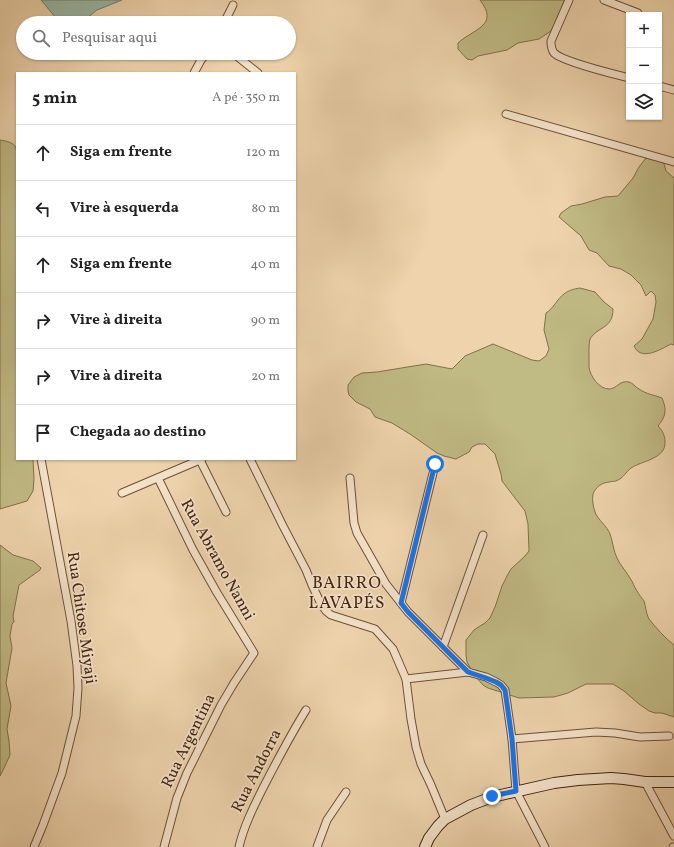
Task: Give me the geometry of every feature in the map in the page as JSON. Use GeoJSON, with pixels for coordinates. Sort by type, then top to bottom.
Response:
{"type":"FeatureCollection","features":[{"type":"Feature","properties":{"kind":"main road"},"geometry":{"type":"LineString","coordinates":[[425,847],[433,832],[445,819],[471,804],[492,796],[554,783],[586,779],[602,778],[645,782],[674,782]]}},
{"type":"Feature","properties":{"kind":"street"},"geometry":{"type":"LineString","coordinates":[[569,0],[551,41],[552,51],[557,55],[573,62],[626,77]]}},
{"type":"Feature","properties":{"kind":"street"},"geometry":{"type":"LineString","coordinates":[[604,0],[635,12]]}},
{"type":"Feature","properties":{"kind":"street"},"geometry":{"type":"LineString","coordinates":[[228,16],[233,5]]}},
{"type":"Feature","properties":{"kind":"street"},"geometry":{"type":"LineString","coordinates":[[195,72],[201,60]]}},
{"type":"Feature","properties":{"kind":"street"},"geometry":{"type":"LineString","coordinates":[[242,60],[257,72]]}},
{"type":"Feature","properties":{"kind":"street"},"geometry":{"type":"LineString","coordinates":[[662,87],[674,90]]}},
{"type":"Feature","properties":{"kind":"street"},"geometry":{"type":"LineString","coordinates":[[506,114],[674,162]]}},
{"type":"Feature","properties":{"kind":"street","name":"Rua Chitose Miyaji"},"geometry":{"type":"LineString","coordinates":[[34,847],[62,773],[76,716],[78,688],[77,666],[71,621],[41,460]]}},
{"type":"Feature","properties":{"kind":"street"},"geometry":{"type":"LineString","coordinates":[[122,494],[196,460],[226,512]]}},
{"type":"Feature","properties":{"kind":"street"},"geometry":{"type":"LineString","coordinates":[[250,460],[282,526],[326,611],[331,615],[375,629],[393,649],[406,679],[411,720],[421,764],[445,819]]}},
{"type":"Feature","properties":{"kind":"street"},"geometry":{"type":"LineString","coordinates":[[401,603],[435,464]]}},
{"type":"Feature","properties":{"kind":"street","name":"Rua Abramo Nanni"},"geometry":{"type":"LineString","coordinates":[[158,478],[199,560],[254,653]]}},
{"type":"Feature","properties":{"kind":"street"},"geometry":{"type":"LineString","coordinates":[[350,478],[354,523],[357,533],[386,584],[408,612],[468,672]]}},
{"type":"Feature","properties":{"kind":"street"},"geometry":{"type":"LineString","coordinates":[[443,647],[483,535]]}},
{"type":"Feature","properties":{"kind":"street","name":"Rua Argentina"},"geometry":{"type":"LineString","coordinates":[[164,847],[177,798],[187,773],[221,705],[254,653]]}},
{"type":"Feature","properties":{"kind":"street"},"geometry":{"type":"LineString","coordinates":[[406,679],[468,672],[501,685],[505,690],[512,739],[516,791],[545,847]]}},
{"type":"Feature","properties":{"kind":"street","name":"Rua Andorra"},"geometry":{"type":"LineString","coordinates":[[239,847],[246,825],[260,793],[306,710]]}},
{"type":"Feature","properties":{"kind":"street"},"geometry":{"type":"LineString","coordinates":[[512,739],[596,732],[640,737],[669,736]]}},
{"type":"Feature","properties":{"kind":"street"},"geometry":{"type":"LineString","coordinates":[[645,782],[674,836]]}},
{"type":"Feature","properties":{"kind":"street"},"geometry":{"type":"LineString","coordinates":[[317,847],[328,820],[346,792]]}},
{"type":"Feature","properties":{"kind":"shaded area"},"geometry":{"type":"Polygon","coordinates":[[[41,0],[122,0],[97,10],[89,16],[54,16],[41,0]]]}},
{"type":"Feature","properties":{"kind":"shaded area"},"geometry":{"type":"Polygon","coordinates":[[[480,0],[566,0],[558,22],[551,31],[539,39],[518,43],[507,50],[478,56],[472,60],[467,59],[458,49],[458,43],[477,30],[486,21],[487,16],[485,9],[480,0]]]}},
{"type":"Feature","properties":{"kind":"shaded area"},"geometry":{"type":"Polygon","coordinates":[[[0,140],[11,143],[16,148],[16,460],[33,460],[34,479],[33,491],[27,501],[0,509],[0,140]]]}},
{"type":"Feature","properties":{"kind":"shaded area"},"geometry":{"type":"Polygon","coordinates":[[[662,157],[666,171],[674,178],[674,345],[671,344],[657,351],[646,354],[637,351],[634,346],[642,339],[653,319],[656,302],[655,295],[651,291],[646,296],[641,285],[631,275],[621,269],[609,266],[597,253],[589,250],[581,236],[559,217],[561,213],[571,206],[605,197],[618,196],[633,178],[646,158],[662,157]]]}},
{"type":"Feature","properties":{"kind":"shaded area"},"geometry":{"type":"Polygon","coordinates":[[[580,288],[595,292],[613,309],[611,320],[608,324],[590,339],[589,367],[593,378],[602,387],[609,389],[614,388],[623,382],[630,383],[644,392],[662,398],[665,406],[663,419],[658,426],[665,440],[662,452],[652,459],[631,468],[620,479],[604,483],[599,486],[593,494],[593,501],[596,515],[607,528],[618,561],[644,601],[649,619],[674,645],[674,717],[649,711],[613,684],[586,684],[568,693],[554,697],[519,698],[483,685],[474,675],[467,662],[466,640],[474,630],[490,618],[508,574],[529,551],[528,524],[525,511],[502,481],[495,454],[485,444],[478,444],[472,447],[469,452],[456,459],[444,456],[437,453],[392,423],[375,417],[370,409],[356,402],[349,395],[348,391],[348,385],[354,377],[362,373],[426,364],[452,369],[465,356],[493,344],[532,360],[539,361],[546,356],[549,349],[544,330],[546,313],[564,294],[580,288]]]}},
{"type":"Feature","properties":{"kind":"shaded area"},"geometry":{"type":"Polygon","coordinates":[[[0,545],[13,555],[33,561],[41,568],[19,585],[13,616],[14,622],[12,624],[10,636],[12,648],[6,683],[11,706],[7,729],[10,755],[0,776],[0,545]]]}},
{"type":"Feature","properties":{"kind":"district","name":"BAIRRO LAVAPÉS"},"geometry":{"type":"Point","coordinates":[347,593]}},
{"type":"Feature","properties":{"kind":"route"},"geometry":{"type":"LineString","coordinates":[[435,464],[401,603],[408,612],[468,672],[478,674],[496,682],[505,690],[512,739],[516,791],[492,796]]}}]}
